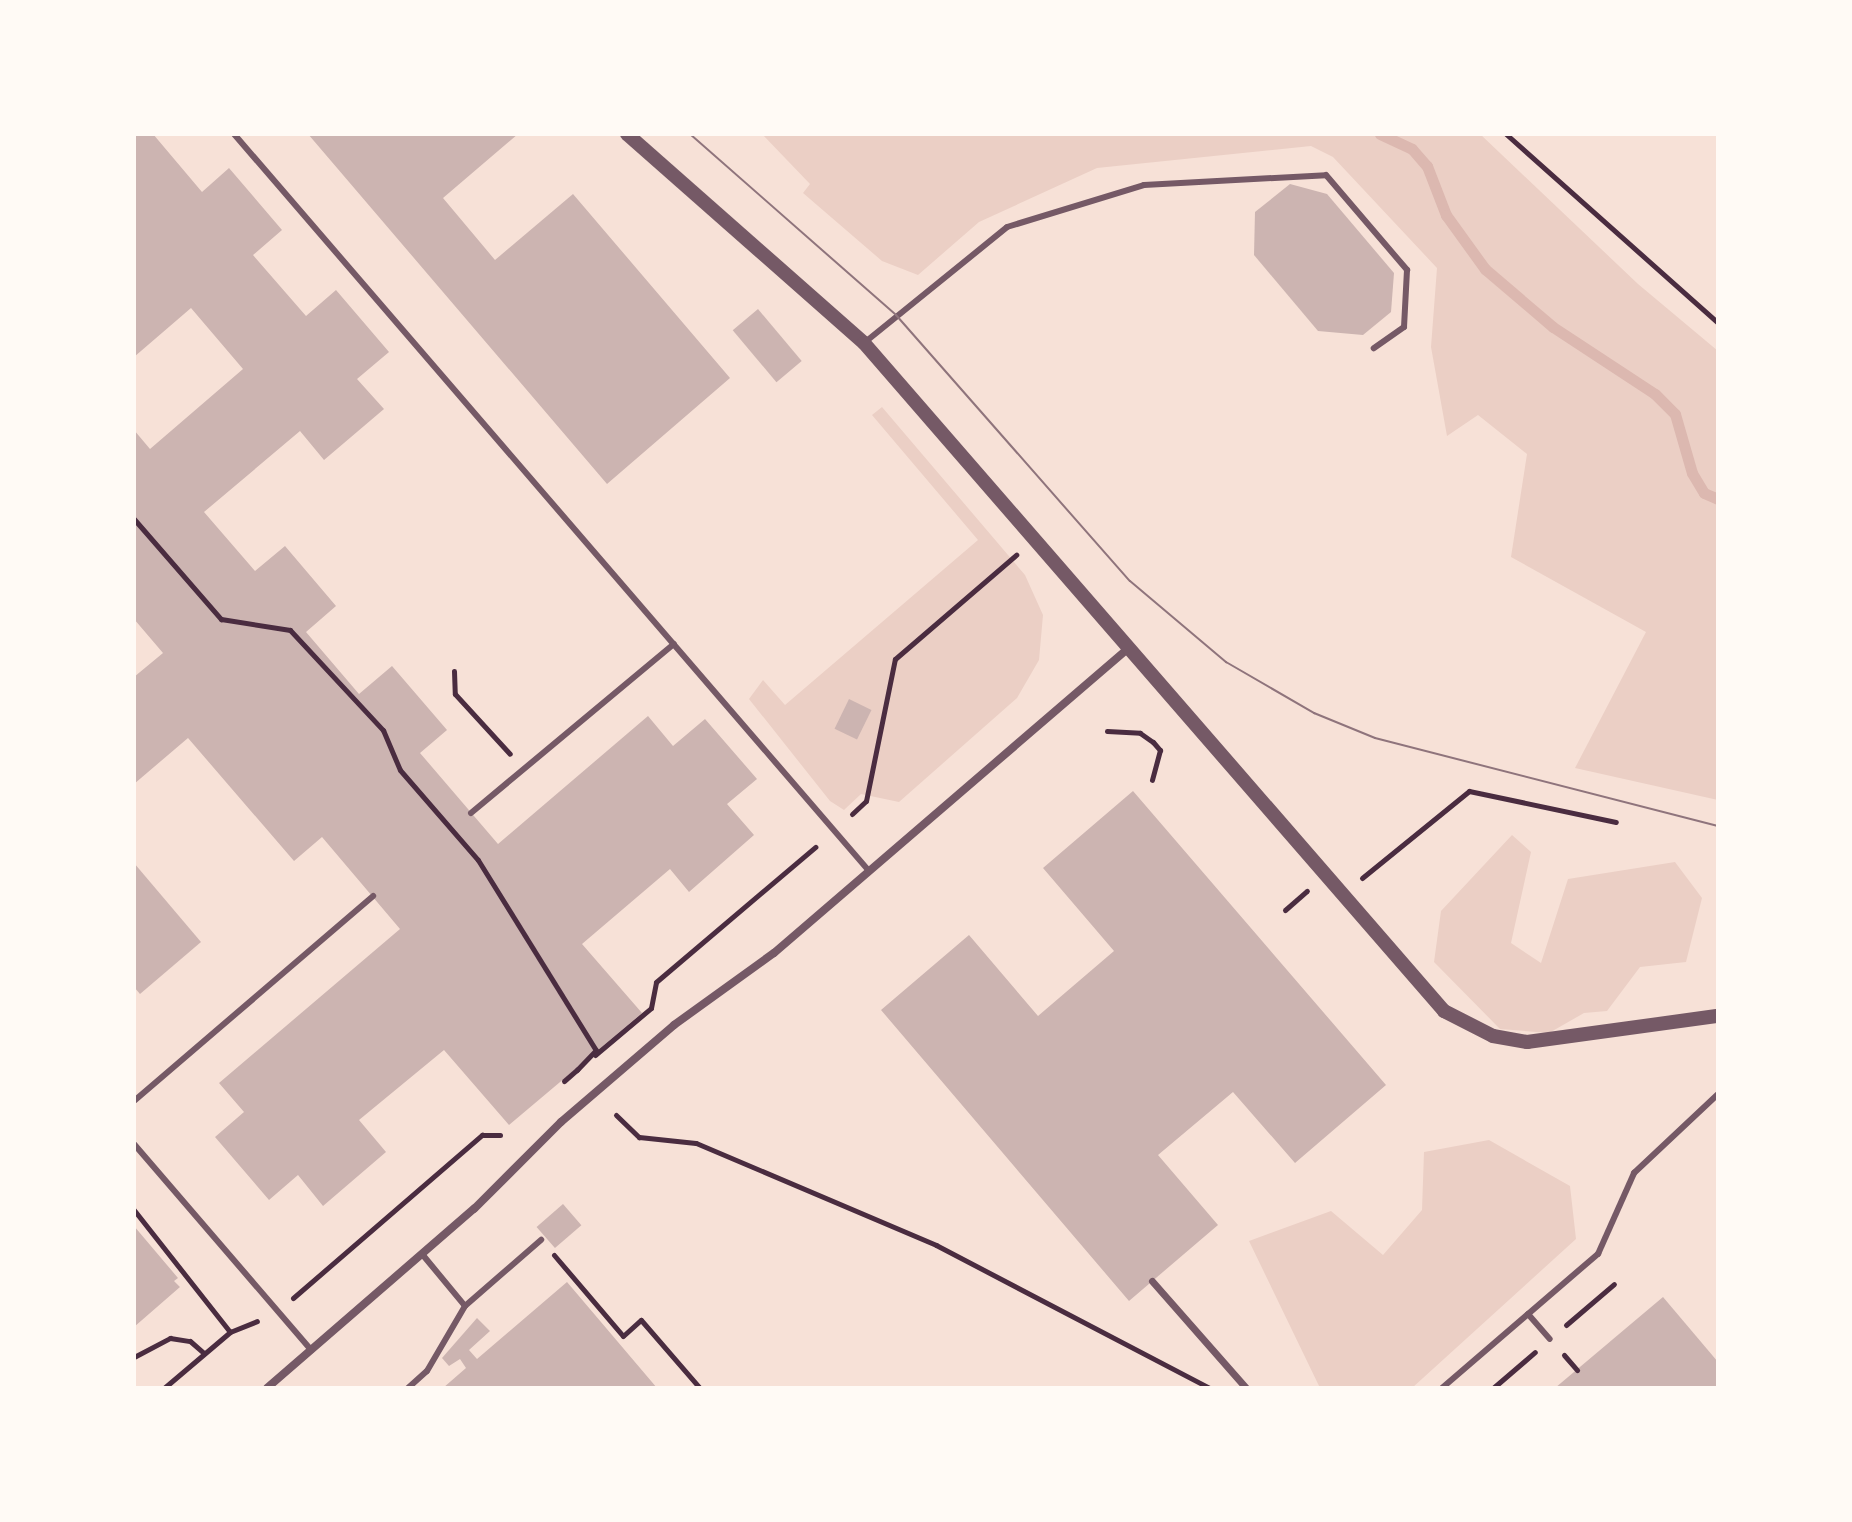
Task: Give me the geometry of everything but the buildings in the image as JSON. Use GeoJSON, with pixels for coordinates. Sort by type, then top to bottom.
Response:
{"type":"FeatureCollection","features":[{"type":"Feature","properties":{"kind":"street"},"geometry":{"type":"LineString","coordinates":[[627,134],[864,343],[1444,1011],[1493,1036],[1527,1042],[1718,1016]]}},
{"type":"Feature","properties":{"kind":"street"},"geometry":{"type":"LineString","coordinates":[[267,1388],[422,1254],[561,1122],[869,871],[1128,648]]}},
{"type":"Feature","properties":{"kind":"street"},"geometry":{"type":"LineString","coordinates":[[1152,1281],[1246,1388]]}},
{"type":"Feature","properties":{"kind":"lane"},"geometry":{"type":"LineString","coordinates":[[234,134],[869,871]]}},
{"type":"Feature","properties":{"kind":"lane"},"geometry":{"type":"LineString","coordinates":[[864,343],[1007,227],[1144,185],[1326,175],[1407,270],[1404,327],[1374,348]]}},
{"type":"Feature","properties":{"kind":"lane"},"geometry":{"type":"LineString","coordinates":[[471,813],[674,644]]}},
{"type":"Feature","properties":{"kind":"lane"},"geometry":{"type":"LineString","coordinates":[[134,1101],[373,896]]}},
{"type":"Feature","properties":{"kind":"lane"},"geometry":{"type":"LineString","coordinates":[[1442,1388],[1598,1254],[1634,1173],[1718,1094]]}},
{"type":"Feature","properties":{"kind":"lane"},"geometry":{"type":"LineString","coordinates":[[134,1144],[311,1350]]}},
{"type":"Feature","properties":{"kind":"lane"},"geometry":{"type":"LineString","coordinates":[[408,1388],[427,1371],[465,1306],[541,1240]]}},
{"type":"Feature","properties":{"kind":"lane"},"geometry":{"type":"LineString","coordinates":[[422,1254],[465,1306]]}},
{"type":"Feature","properties":{"kind":"lane"},"geometry":{"type":"LineString","coordinates":[[1528,1314],[1550,1339]]}},
{"type":"Feature","properties":{"kind":"path"},"geometry":{"type":"LineString","coordinates":[[1506,134],[1718,323]]}},
{"type":"Feature","properties":{"kind":"path"},"geometry":{"type":"LineString","coordinates":[[134,519],[221,619],[290,630],[383,730],[400,770],[478,860],[596,1050],[577,1070]]}},
{"type":"Feature","properties":{"kind":"path"},"geometry":{"type":"LineString","coordinates":[[852,814],[866,801],[895,659],[1035,539]]}},
{"type":"Feature","properties":{"kind":"path"},"geometry":{"type":"LineString","coordinates":[[454,671],[455,694],[524,769]]}},
{"type":"Feature","properties":{"kind":"path"},"geometry":{"type":"LineString","coordinates":[[1107,731],[1140,733],[1153,742],[1160,750],[1152,780]]}},
{"type":"Feature","properties":{"kind":"path"},"geometry":{"type":"LineString","coordinates":[[1343,894],[1469,791],[1616,822]]}},
{"type":"Feature","properties":{"kind":"path"},"geometry":{"type":"LineString","coordinates":[[564,1081],[651,1008],[656,982],[815,847]]}},
{"type":"Feature","properties":{"kind":"path"},"geometry":{"type":"LineString","coordinates":[[616,1115],[639,1137],[696,1143],[936,1245],[1210,1388]]}},
{"type":"Feature","properties":{"kind":"path"},"geometry":{"type":"LineString","coordinates":[[293,1298],[482,1135],[500,1135]]}},
{"type":"Feature","properties":{"kind":"path"},"geometry":{"type":"LineString","coordinates":[[134,1210],[230,1332]]}},
{"type":"Feature","properties":{"kind":"path"},"geometry":{"type":"LineString","coordinates":[[541,1240],[623,1336],[641,1320],[700,1388]]}},
{"type":"Feature","properties":{"kind":"path"},"geometry":{"type":"LineString","coordinates":[[1581,1312],[1614,1284]]}},
{"type":"Feature","properties":{"kind":"path"},"geometry":{"type":"LineString","coordinates":[[164,1388],[230,1332],[258,1321]]}},
{"type":"Feature","properties":{"kind":"path"},"geometry":{"type":"LineString","coordinates":[[134,1357],[170,1338],[190,1341],[204,1353]]}},
{"type":"Feature","properties":{"kind":"path"},"geometry":{"type":"LineString","coordinates":[[1493,1388],[1522,1363]]}},
{"type":"Feature","properties":{"kind":"shaded area"},"geometry":{"type":"Polygon","coordinates":[[[762,134],[1480,134],[1638,284],[1718,351],[1718,800],[1575,768],[1646,632],[1511,557],[1527,454],[1478,415],[1447,436],[1431,347],[1437,268],[1333,157],[1311,146],[1097,168],[979,222],[918,275],[882,261],[803,193],[810,184],[762,134]]]}},
{"type":"Feature","properties":{"kind":"shaded area"},"geometry":{"type":"Polygon","coordinates":[[[882,407],[1025,575],[1043,615],[1039,660],[1017,698],[899,802],[861,794],[844,810],[830,801],[749,699],[763,680],[785,705],[978,540],[872,415],[882,407]]]}},
{"type":"Feature","properties":{"kind":"shaded area"},"geometry":{"type":"Polygon","coordinates":[[[1512,835],[1531,852],[1511,943],[1541,963],[1568,879],[1675,862],[1702,898],[1686,962],[1640,967],[1607,1011],[1584,1013],[1549,1033],[1500,1029],[1434,962],[1441,911],[1512,835]]]}},
{"type":"Feature","properties":{"kind":"shaded area"},"geometry":{"type":"Polygon","coordinates":[[[1489,1140],[1570,1186],[1576,1239],[1412,1388],[1320,1388],[1249,1241],[1331,1211],[1383,1255],[1422,1210],[1424,1152],[1489,1140]]]}},
{"type":"Feature","properties":{"kind":"waterway"},"geometry":{"type":"LineString","coordinates":[[1380,134],[1412,149],[1427,166],[1446,215],[1485,269],[1553,327],[1655,394],[1675,414],[1692,473],[1704,493],[1718,499]]}},
{"type":"Feature","properties":{"kind":"tram line"},"geometry":{"type":"LineString","coordinates":[[690,134],[896,315],[1130,581],[1226,662],[1314,713],[1375,738],[1718,826]]}}]}
